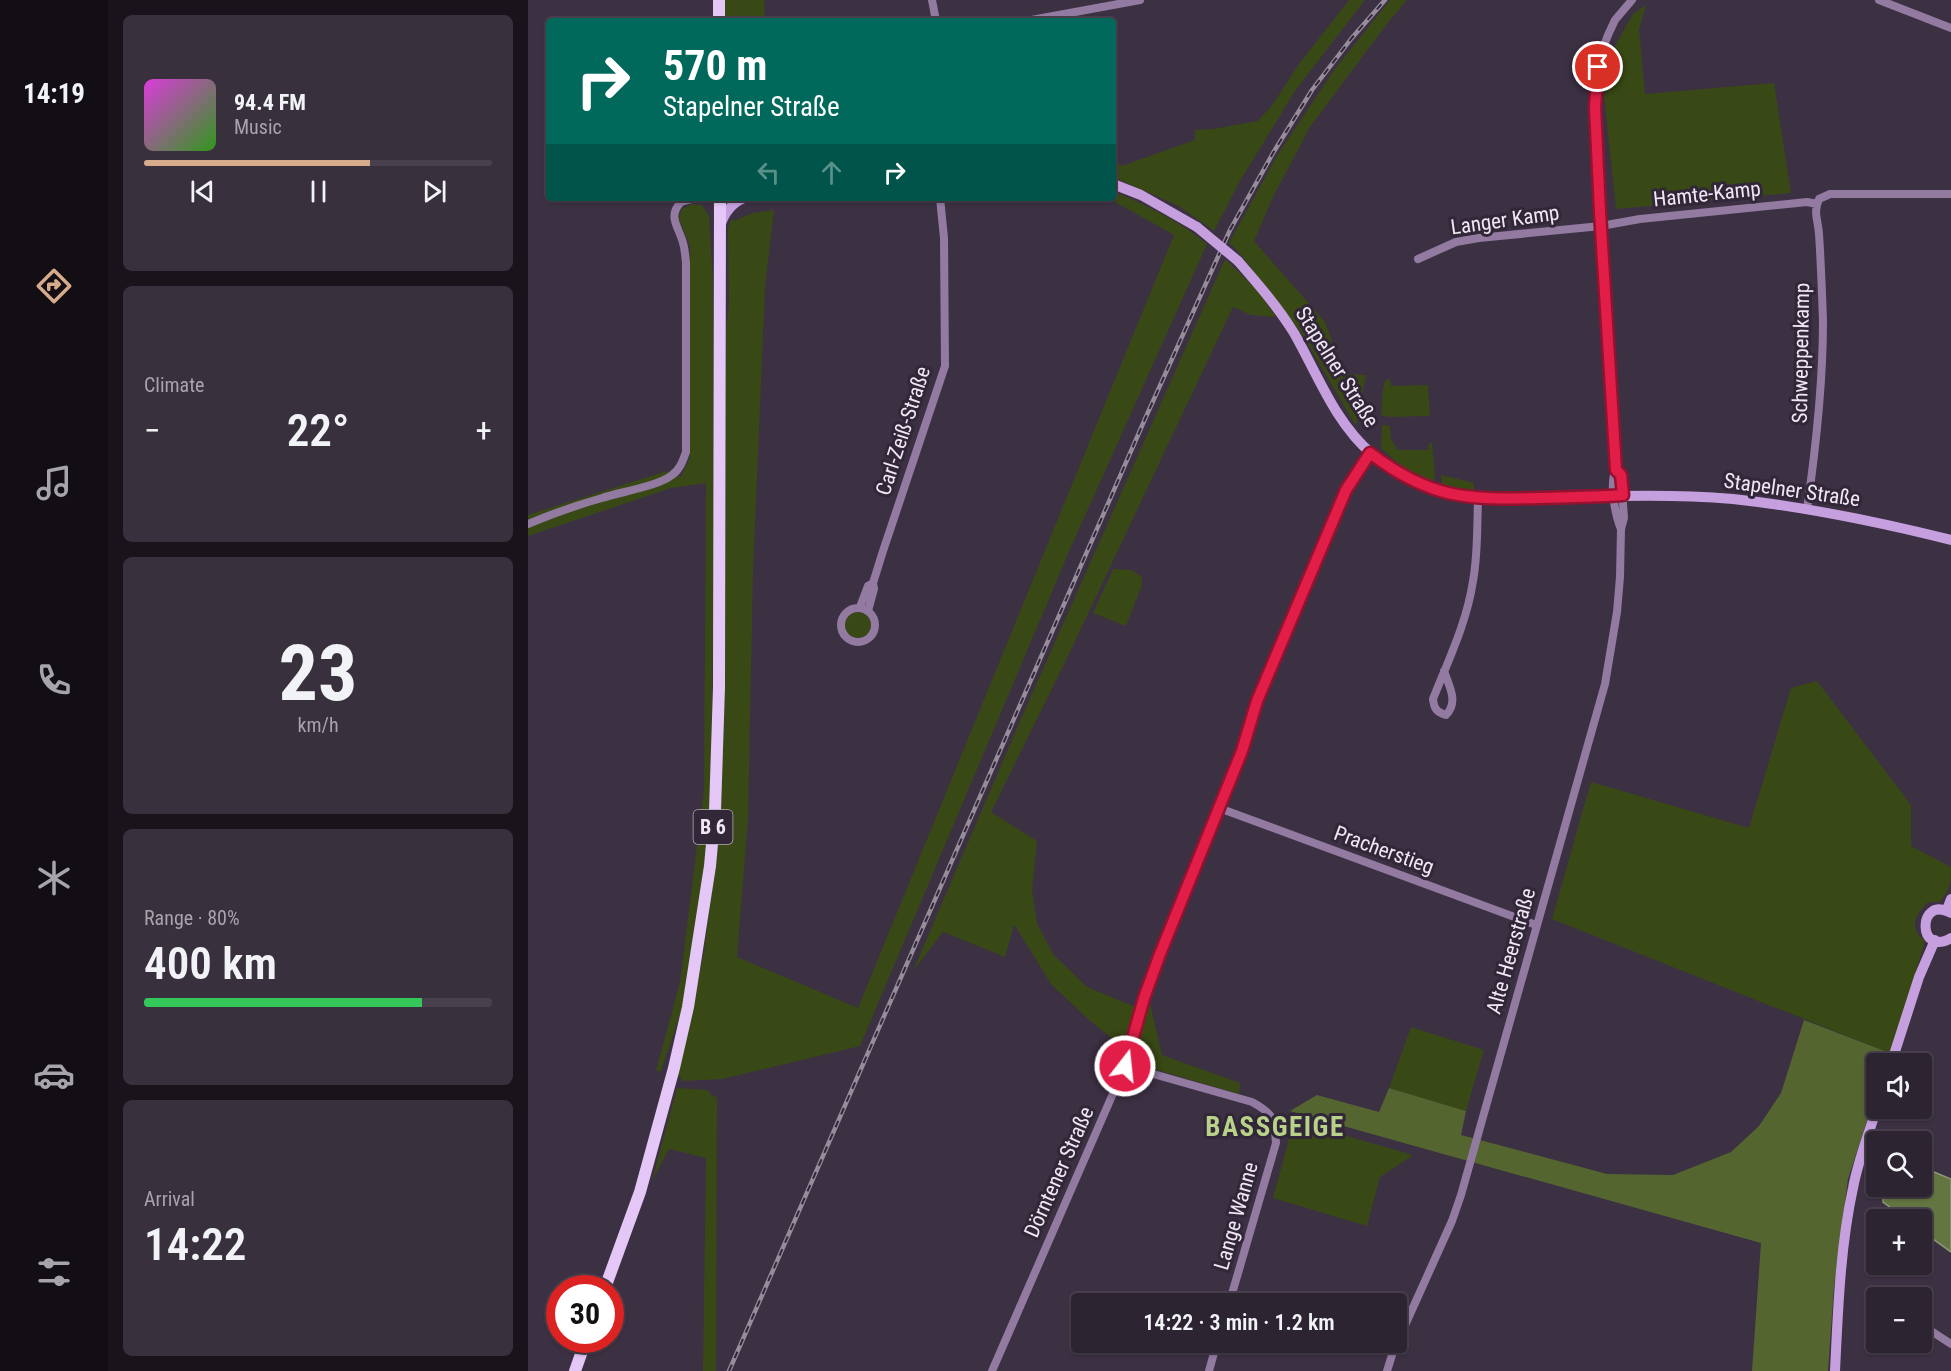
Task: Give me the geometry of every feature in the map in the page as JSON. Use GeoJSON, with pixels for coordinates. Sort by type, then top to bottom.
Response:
{"type":"FeatureCollection","features":[{"type":"Feature","properties":{"kind":"main road"},"geometry":{"type":"LineString","coordinates":[[719,0],[719,18]]}},
{"type":"Feature","properties":{"kind":"main road","name":"B 6"},"geometry":{"type":"LineString","coordinates":[[610,1275],[643,1181],[674,1068],[690,996],[710,866],[715,812],[719,687],[720,201]]}},
{"type":"Feature","properties":{"kind":"main road"},"geometry":{"type":"LineString","coordinates":[[575,1371],[581,1353]]}},
{"type":"Feature","properties":{"kind":"street"},"geometry":{"type":"LineString","coordinates":[[932,0],[935,18]]}},
{"type":"Feature","properties":{"kind":"street"},"geometry":{"type":"LineString","coordinates":[[1042,18],[1140,0]]}},
{"type":"Feature","properties":{"kind":"street","name":"Alte Heerstraße"},"geometry":{"type":"LineString","coordinates":[[1387,1371],[1393,1352],[1461,1196],[1605,684],[1617,612],[1621,529],[1617,518],[1619,496],[1613,476],[1616,470],[1595,107],[1598,67],[1608,35],[1615,20],[1632,0]]}},
{"type":"Feature","properties":{"kind":"street"},"geometry":{"type":"LineString","coordinates":[[1879,0],[1951,28]]}},
{"type":"Feature","properties":{"kind":"street","name":"Stapelner Straße"},"geometry":{"type":"LineString","coordinates":[[1116,185],[1141,195],[1197,227],[1238,261],[1292,329],[1347,427],[1370,453],[1404,477],[1421,485],[1478,499],[1619,496],[1732,499],[1807,509],[1951,540]]}},
{"type":"Feature","properties":{"kind":"street","name":"Hamte-Kamp"},"geometry":{"type":"LineString","coordinates":[[1601,226],[1651,218],[1818,201],[1830,194],[1951,194]]}},
{"type":"Feature","properties":{"kind":"street"},"geometry":{"type":"LineString","coordinates":[[528,524],[599,498],[662,481],[673,475],[684,460],[686,452],[686,262],[684,245],[674,215],[681,202],[685,201]]}},
{"type":"Feature","properties":{"kind":"street"},"geometry":{"type":"LineString","coordinates":[[720,230],[725,214],[740,201]]}},
{"type":"Feature","properties":{"kind":"street","name":"Carl-Zeiß-Straße"},"geometry":{"type":"LineString","coordinates":[[864,609],[868,586],[873,583],[944,372],[945,291],[942,201]]}},
{"type":"Feature","properties":{"kind":"street","name":"Schweppenkamp"},"geometry":{"type":"LineString","coordinates":[[1807,509],[1820,399],[1823,323],[1819,232],[1815,209],[1818,201]]}},
{"type":"Feature","properties":{"kind":"street","name":"Langer Kamp"},"geometry":{"type":"LineString","coordinates":[[1418,259],[1456,242],[1502,235],[1601,226]]}},
{"type":"Feature","properties":{"kind":"street","name":"Dörntener Straße"},"geometry":{"type":"LineString","coordinates":[[992,1371],[1125,1066],[1144,998],[1245,743],[1257,701],[1346,490],[1370,453]]}},
{"type":"Feature","properties":{"kind":"street"},"geometry":{"type":"LineString","coordinates":[[1444,671],[1454,701],[1452,709],[1446,715],[1434,708],[1433,699],[1463,622],[1473,584],[1478,552],[1478,499]]}},
{"type":"Feature","properties":{"kind":"street"},"geometry":{"type":"LineString","coordinates":[[864,609],[875,621],[875,628],[865,641],[850,640],[842,631],[841,619],[848,611],[864,609]]}},
{"type":"Feature","properties":{"kind":"street","name":"Pracherstieg"},"geometry":{"type":"LineString","coordinates":[[1219,808],[1536,925]]}},
{"type":"Feature","properties":{"kind":"street"},"geometry":{"type":"LineString","coordinates":[[1951,899],[1949,912],[1935,911],[1927,917],[1925,922],[1926,932],[1935,940],[1943,942],[1951,938]]}},
{"type":"Feature","properties":{"kind":"street"},"geometry":{"type":"LineString","coordinates":[[1895,1053],[1919,977],[1935,940]]}},
{"type":"Feature","properties":{"kind":"street","name":"Lange Wanne"},"geometry":{"type":"LineString","coordinates":[[1125,1066],[1252,1102],[1268,1110],[1274,1123],[1276,1143],[1232,1293]]}},
{"type":"Feature","properties":{"kind":"street"},"geometry":{"type":"LineString","coordinates":[[1835,1371],[1840,1283],[1847,1222],[1856,1174],[1874,1119]]}},
{"type":"Feature","properties":{"kind":"street"},"geometry":{"type":"LineString","coordinates":[[1932,1334],[1951,1344]]}},
{"type":"Feature","properties":{"kind":"street"},"geometry":{"type":"LineString","coordinates":[[1209,1371],[1214,1353]]}},
{"type":"Feature","properties":{"kind":"shaded area"},"geometry":{"type":"Polygon","coordinates":[[[724,0],[764,0],[765,18],[724,18],[724,0]]]}},
{"type":"Feature","properties":{"kind":"shaded area"},"geometry":{"type":"Polygon","coordinates":[[[1349,0],[1365,0],[1295,91],[1240,181],[1214,231],[1179,206],[1116,178],[1116,163],[1124,166],[1195,140],[1195,130],[1258,121],[1273,104],[1299,64],[1349,0]]]}},
{"type":"Feature","properties":{"kind":"shaded area"},"geometry":{"type":"Polygon","coordinates":[[[1390,0],[1407,0],[1310,127],[1274,195],[1254,241],[1325,322],[1344,374],[1366,375],[1356,426],[1300,331],[1237,250],[1229,243],[1278,154],[1334,70],[1390,0]]]}},
{"type":"Feature","properties":{"kind":"shaded area"},"geometry":{"type":"Polygon","coordinates":[[[1646,5],[1639,29],[1645,94],[1774,83],[1791,193],[1616,209],[1604,96],[1612,51],[1633,14],[1646,5]]]}},
{"type":"Feature","properties":{"kind":"shaded area"},"geometry":{"type":"Polygon","coordinates":[[[1116,192],[1174,221],[1207,244],[1071,547],[860,1046],[722,1079],[683,1081],[678,1075],[704,951],[715,866],[726,330],[729,305],[728,228],[731,219],[734,221],[753,213],[774,210],[765,287],[753,571],[748,820],[737,957],[858,1008],[1174,235],[1113,201],[1116,201],[1116,192]]]}},
{"type":"Feature","properties":{"kind":"shaded area"},"geometry":{"type":"Polygon","coordinates":[[[692,204],[702,205],[709,216],[713,281],[714,587],[710,812],[705,866],[683,1006],[661,1071],[656,1071],[680,982],[704,790],[706,483],[671,488],[528,536],[528,515],[667,471],[681,477],[690,457],[690,246],[679,219],[682,209],[692,204]]]}},
{"type":"Feature","properties":{"kind":"shaded area"},"geometry":{"type":"Polygon","coordinates":[[[1225,259],[1258,291],[1276,317],[1251,315],[1233,307],[1069,654],[991,812],[1037,841],[1032,890],[1037,923],[1053,954],[1087,987],[1133,1006],[1150,1003],[1162,1055],[1240,1083],[1239,1094],[1147,1067],[1088,1019],[1051,984],[1014,924],[1005,957],[943,932],[913,971],[1024,712],[1225,259]]]}},
{"type":"Feature","properties":{"kind":"shaded area"},"geometry":{"type":"Polygon","coordinates":[[[1390,378],[1391,386],[1428,385],[1430,416],[1389,417],[1381,415],[1383,389],[1385,381],[1390,378]]]}},
{"type":"Feature","properties":{"kind":"shaded area"},"geometry":{"type":"Polygon","coordinates":[[[1382,425],[1390,426],[1391,439],[1398,450],[1428,450],[1429,443],[1432,443],[1435,475],[1433,482],[1405,468],[1381,448],[1382,425]]]}},
{"type":"Feature","properties":{"kind":"shaded area"},"geometry":{"type":"Polygon","coordinates":[[[1441,475],[1474,483],[1474,491],[1442,484],[1441,475]]]}},
{"type":"Feature","properties":{"kind":"shaded area"},"geometry":{"type":"Polygon","coordinates":[[[1113,569],[1131,570],[1142,577],[1142,585],[1126,626],[1093,613],[1113,569]]]}},
{"type":"Feature","properties":{"kind":"shaded area"},"geometry":{"type":"Polygon","coordinates":[[[858,612],[867,616],[871,625],[867,634],[858,638],[849,634],[845,625],[849,616],[858,612]]]}},
{"type":"Feature","properties":{"kind":"shaded area"},"geometry":{"type":"Polygon","coordinates":[[[1817,681],[1911,805],[1911,846],[1951,867],[1950,882],[1946,893],[1939,902],[1928,902],[1917,916],[1916,930],[1924,940],[1924,945],[1890,1053],[1552,919],[1591,782],[1749,828],[1791,688],[1817,681]]]}},
{"type":"Feature","properties":{"kind":"shaded area"},"geometry":{"type":"Polygon","coordinates":[[[1804,1020],[1890,1053],[1866,1053],[1868,1119],[1848,1179],[1834,1287],[1828,1371],[1752,1371],[1761,1243],[1290,1111],[1317,1095],[1379,1112],[1389,1088],[1466,1111],[1461,1135],[1607,1174],[1673,1175],[1731,1152],[1759,1126],[1781,1093],[1804,1020]]]}},
{"type":"Feature","properties":{"kind":"shaded area"},"geometry":{"type":"Polygon","coordinates":[[[1411,1027],[1484,1050],[1466,1111],[1389,1088],[1411,1027]]]}},
{"type":"Feature","properties":{"kind":"shaded area"},"geometry":{"type":"Polygon","coordinates":[[[677,1088],[708,1090],[712,1096],[717,1097],[716,1371],[703,1371],[706,1158],[669,1149],[652,1181],[677,1088]]]}},
{"type":"Feature","properties":{"kind":"shaded area"},"geometry":{"type":"Polygon","coordinates":[[[1294,1121],[1413,1155],[1380,1177],[1367,1226],[1273,1198],[1294,1121]]]}},
{"type":"Feature","properties":{"kind":"shaded area"},"geometry":{"type":"Polygon","coordinates":[[[1932,1171],[1951,1179],[1951,1252],[1932,1238],[1932,1209],[1892,1209],[1883,1202],[1883,1197],[1932,1197],[1932,1171]]]}},
{"type":"Feature","properties":{"kind":"railway"},"geometry":{"type":"LineString","coordinates":[[729,1371],[1145,419],[1230,230],[1273,153],[1312,90],[1351,39],[1385,0]]}},
{"type":"Feature","properties":{"kind":"district","name":"BASSGEIGE"},"geometry":{"type":"Point","coordinates":[1275,1127]}},
{"type":"Feature","properties":{"kind":"route"},"geometry":{"type":"LineString","coordinates":[[1125,1066],[1144,998],[1242,751],[1257,701],[1346,490],[1370,453],[1404,477],[1457,496],[1492,499],[1623,495],[1621,475],[1616,470],[1600,212],[1595,107],[1598,67]]}}]}
